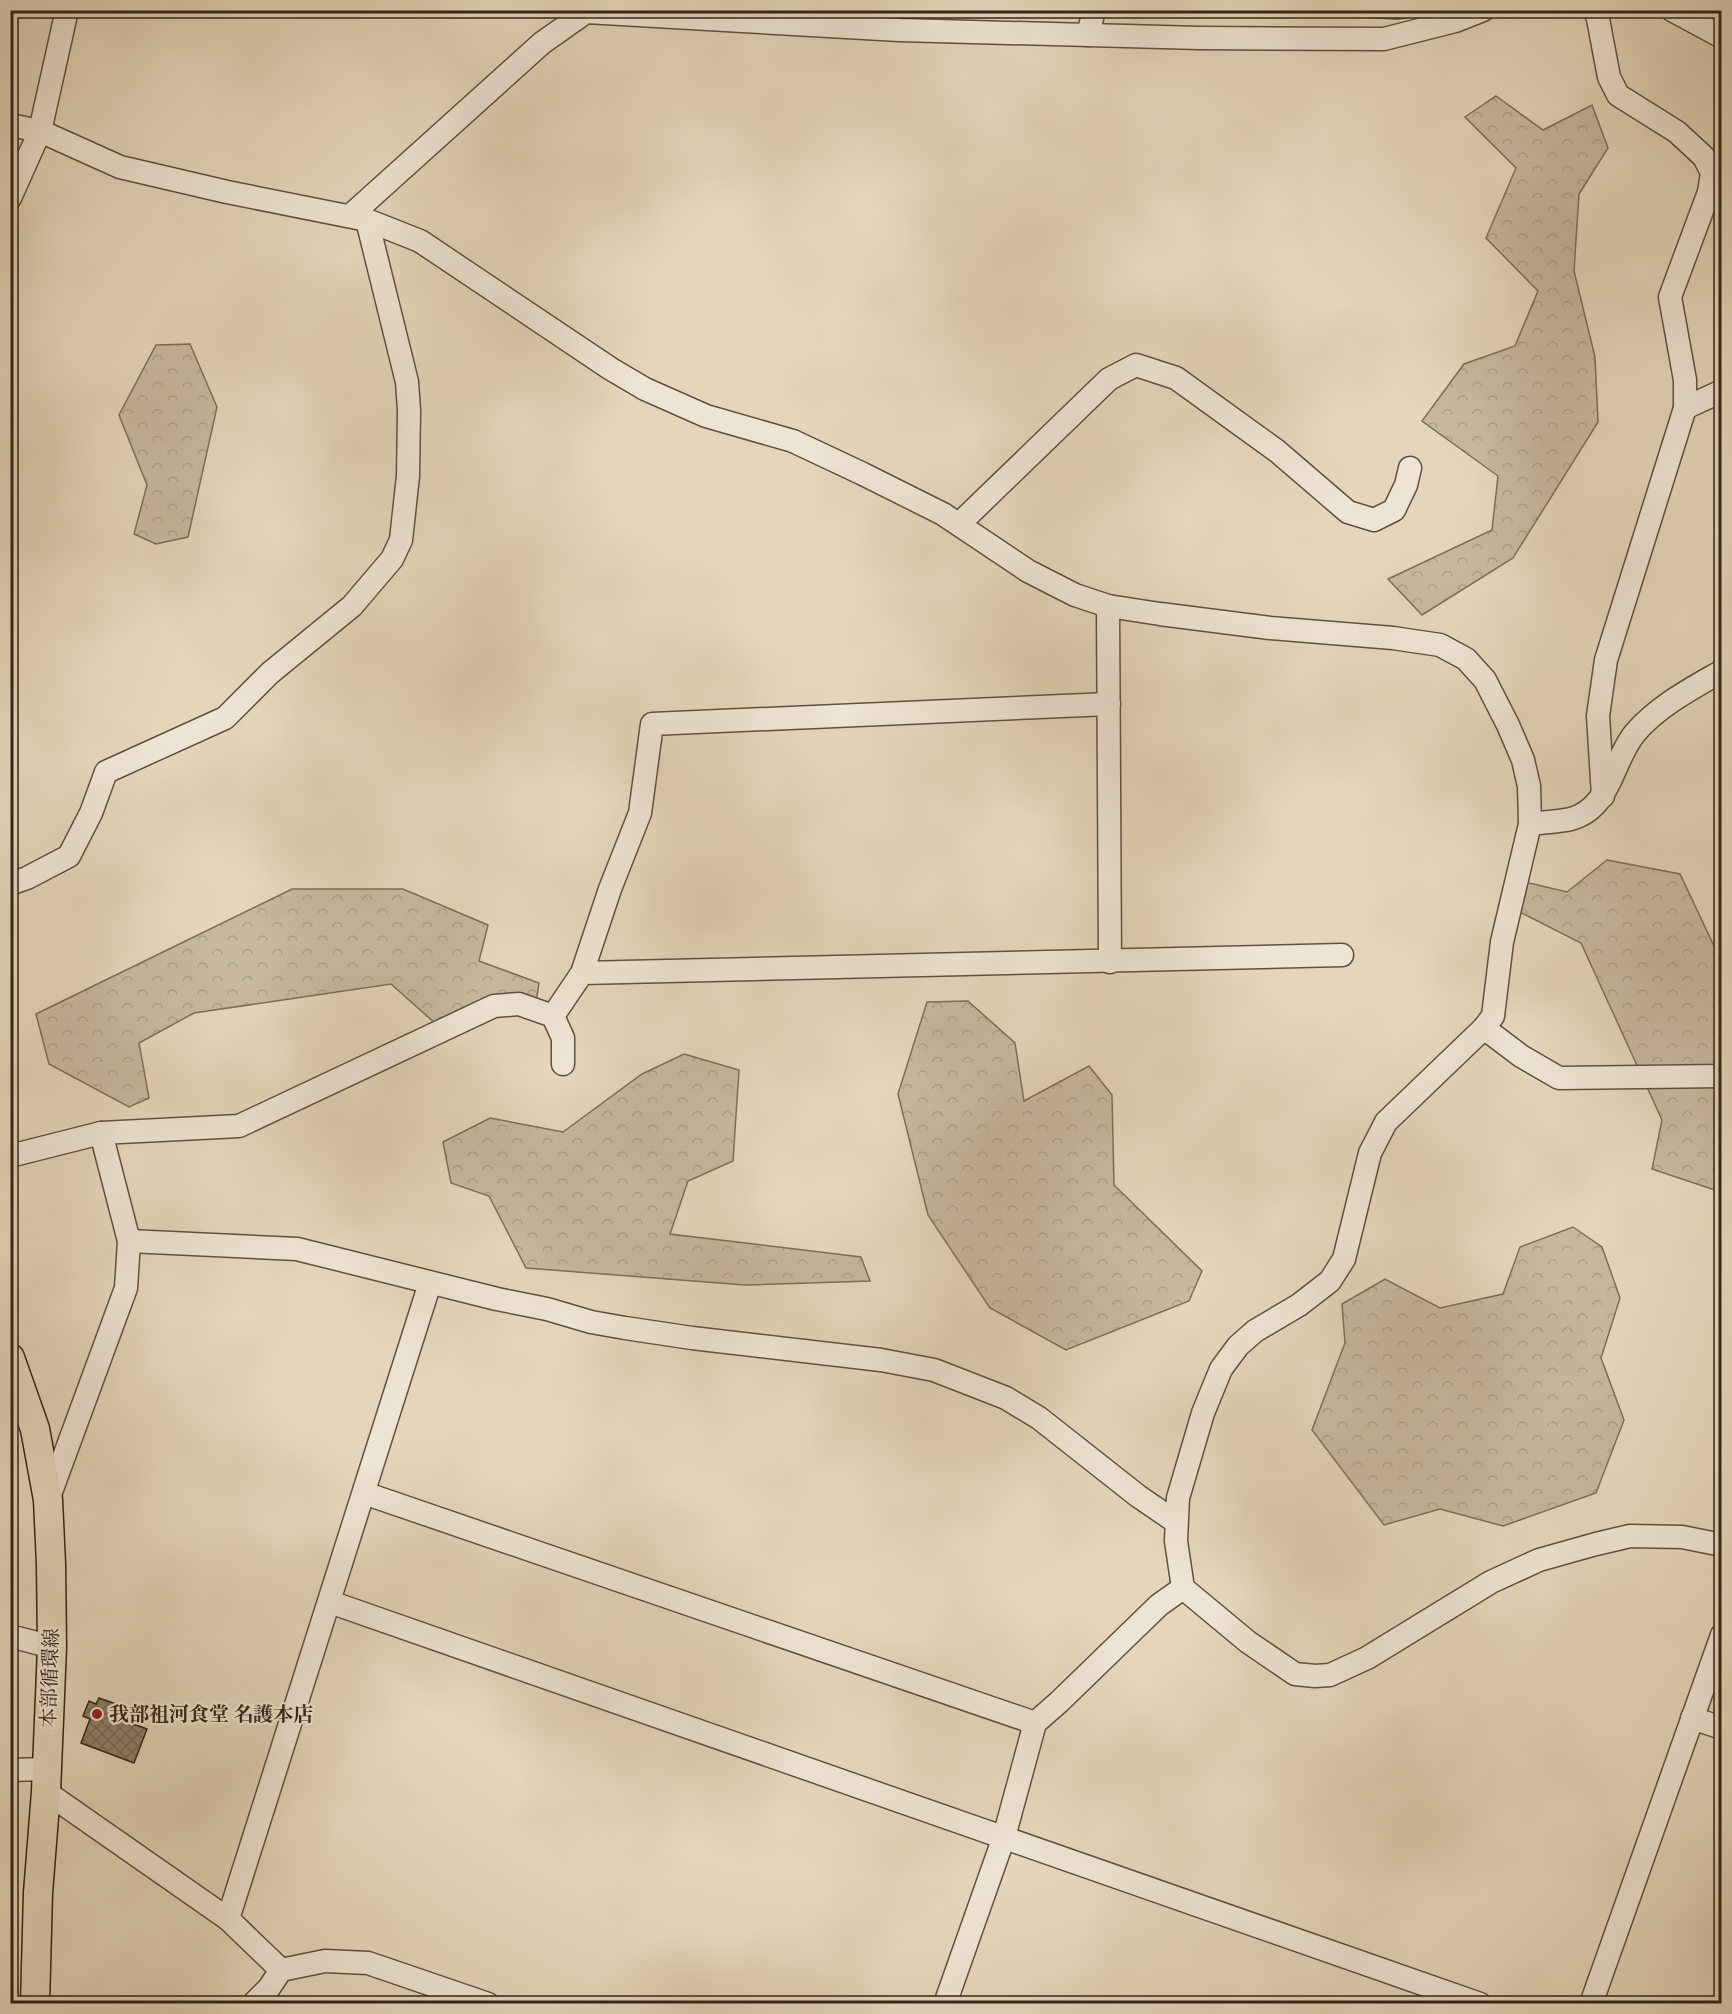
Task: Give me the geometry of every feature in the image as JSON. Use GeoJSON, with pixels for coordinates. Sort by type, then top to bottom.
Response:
{"type":"FeatureCollection","features":[{"type":"Feature","properties":{"kind":"main road","name":"本部循環線"},"geometry":{"type":"LineString","coordinates":[[10,1358],[35,1429],[48,1500],[52,1647],[47,1780],[38,1893],[35,2004]]}},
{"type":"Feature","properties":{"kind":"street"},"geometry":{"type":"LineString","coordinates":[[10,198],[40,131],[67,10]]}},
{"type":"Feature","properties":{"kind":"street"},"geometry":{"type":"LineString","coordinates":[[1088,35],[1094,10]]}},
{"type":"Feature","properties":{"kind":"street"},"geometry":{"type":"LineString","coordinates":[[358,218],[542,43],[586,12],[899,30],[1199,38],[1384,39],[1455,21],[1483,10]]}},
{"type":"Feature","properties":{"kind":"street"},"geometry":{"type":"LineString","coordinates":[[1595,10],[1609,77],[1618,95],[1677,132],[1704,157],[1712,173],[1709,192],[1670,297],[1685,380],[1685,408],[1606,660],[1598,716],[1603,796]]}},
{"type":"Feature","properties":{"kind":"street"},"geometry":{"type":"LineString","coordinates":[[1672,10],[1722,37]]}},
{"type":"Feature","properties":{"kind":"street"},"geometry":{"type":"LineString","coordinates":[[10,125],[40,131],[120,166],[227,192],[358,218],[420,241],[611,369],[645,389],[706,416],[793,441],[944,514],[1028,571],[1075,595],[1108,606],[1270,628],[1394,638],[1440,645],[1466,659],[1485,680],[1508,726],[1523,760],[1529,786],[1530,824],[1502,942],[1493,1016],[1484,1028],[1386,1122],[1370,1153],[1344,1258],[1330,1281],[1299,1305],[1255,1331],[1238,1346],[1221,1369],[1203,1413],[1178,1498],[1176,1541],[1183,1588],[1248,1642],[1295,1674],[1330,1675],[1367,1658],[1491,1582],[1539,1560],[1630,1536],[1682,1537],[1722,1545]]}},
{"type":"Feature","properties":{"kind":"street"},"geometry":{"type":"LineString","coordinates":[[10,884],[27,878],[69,856],[91,813],[106,772],[225,718],[270,673],[352,606],[392,559],[401,540],[408,477],[408,391],[358,218]]}},
{"type":"Feature","properties":{"kind":"street"},"geometry":{"type":"LineString","coordinates":[[959,524],[1109,379],[1136,365],[1176,378],[1277,451],[1348,512],[1374,520],[1394,510],[1406,485],[1410,468]]}},
{"type":"Feature","properties":{"kind":"street"},"geometry":{"type":"LineString","coordinates":[[1685,408],[1722,391]]}},
{"type":"Feature","properties":{"kind":"street"},"geometry":{"type":"LineString","coordinates":[[1108,606],[1110,962]]}},
{"type":"Feature","properties":{"kind":"street"},"geometry":{"type":"LineString","coordinates":[[1530,824],[1571,819],[1590,811],[1603,796],[1623,750],[1635,733],[1655,713],[1722,671]]}},
{"type":"Feature","properties":{"kind":"street"},"geometry":{"type":"LineString","coordinates":[[553,1017],[582,973],[610,889],[640,813],[652,724],[1109,704]]}},
{"type":"Feature","properties":{"kind":"street"},"geometry":{"type":"LineString","coordinates":[[582,973],[1342,956]]}},
{"type":"Feature","properties":{"kind":"street"},"geometry":{"type":"LineString","coordinates":[[10,1156],[100,1133],[239,1126],[494,1006],[519,1004],[553,1017],[563,1038],[563,1064]]}},
{"type":"Feature","properties":{"kind":"street"},"geometry":{"type":"LineString","coordinates":[[1484,1028],[1521,1056],[1560,1078],[1722,1076]]}},
{"type":"Feature","properties":{"kind":"street"},"geometry":{"type":"LineString","coordinates":[[48,1500],[126,1288],[129,1241],[100,1133]]}},
{"type":"Feature","properties":{"kind":"street"},"geometry":{"type":"LineString","coordinates":[[129,1241],[297,1249],[430,1283],[547,1309],[591,1322],[704,1340],[881,1360],[934,1370],[1006,1398],[1039,1418],[1138,1496],[1176,1522]]}},
{"type":"Feature","properties":{"kind":"street"},"geometry":{"type":"LineString","coordinates":[[228,1919],[430,1283]]}},
{"type":"Feature","properties":{"kind":"street"},"geometry":{"type":"LineString","coordinates":[[364,1493],[1035,1723]]}},
{"type":"Feature","properties":{"kind":"street"},"geometry":{"type":"LineString","coordinates":[[945,2004],[1004,1837],[1035,1723],[1159,1605],[1183,1588]]}},
{"type":"Feature","properties":{"kind":"street"},"geometry":{"type":"LineString","coordinates":[[330,1602],[1479,2004]]}},
{"type":"Feature","properties":{"kind":"street"},"geometry":{"type":"LineString","coordinates":[[1591,2004],[1722,1635]]}},
{"type":"Feature","properties":{"kind":"street"},"geometry":{"type":"LineString","coordinates":[[10,1636],[52,1647]]}},
{"type":"Feature","properties":{"kind":"street"},"geometry":{"type":"LineString","coordinates":[[1692,1718],[1722,1728]]}},
{"type":"Feature","properties":{"kind":"street"},"geometry":{"type":"LineString","coordinates":[[10,1770],[47,1780],[228,1919],[281,1970]]}},
{"type":"Feature","properties":{"kind":"street"},"geometry":{"type":"LineString","coordinates":[[253,2004],[269,1988],[281,1970],[326,1961],[368,1964],[488,2004]]}},
{"type":"Feature","properties":{"kind":"green space"},"geometry":{"type":"Polygon","coordinates":[[[1496,96],[1543,130],[1592,105],[1608,148],[1579,194],[1574,271],[1595,357],[1598,422],[1513,558],[1422,615],[1388,579],[1492,530],[1498,476],[1422,421],[1464,364],[1515,346],[1538,291],[1486,238],[1516,168],[1465,117],[1496,96]]]}},
{"type":"Feature","properties":{"kind":"green space"},"geometry":{"type":"Polygon","coordinates":[[[190,344],[217,407],[188,537],[156,544],[134,534],[147,485],[119,415],[156,345],[190,344]]]}},
{"type":"Feature","properties":{"kind":"green space"},"geometry":{"type":"Polygon","coordinates":[[[1607,860],[1680,874],[1721,961],[1721,1209],[1718,1191],[1652,1169],[1662,1120],[1581,943],[1512,908],[1521,881],[1567,892],[1607,860]]]}},
{"type":"Feature","properties":{"kind":"green space"},"geometry":{"type":"Polygon","coordinates":[[[292,889],[403,889],[488,925],[479,961],[539,983],[536,1002],[437,1025],[391,984],[194,1013],[139,1043],[149,1098],[129,1107],[49,1064],[36,1014],[292,889]]]}},
{"type":"Feature","properties":{"kind":"green space"},"geometry":{"type":"Polygon","coordinates":[[[968,1001],[1015,1043],[1024,1101],[1089,1066],[1112,1095],[1114,1185],[1202,1271],[1189,1301],[1066,1350],[990,1308],[928,1215],[898,1094],[927,1002],[968,1001]]]}},
{"type":"Feature","properties":{"kind":"green space"},"geometry":{"type":"Polygon","coordinates":[[[684,1054],[739,1070],[733,1161],[688,1181],[670,1234],[861,1257],[870,1281],[745,1285],[526,1268],[489,1196],[451,1183],[443,1142],[490,1118],[563,1132],[642,1074],[684,1054]]]}},
{"type":"Feature","properties":{"kind":"green space"},"geometry":{"type":"Polygon","coordinates":[[[1573,1227],[1602,1247],[1620,1298],[1601,1358],[1624,1420],[1596,1493],[1503,1526],[1440,1509],[1384,1525],[1312,1430],[1345,1343],[1342,1304],[1385,1279],[1440,1308],[1503,1294],[1520,1247],[1573,1227]]]}},
{"type":"Feature","properties":{"kind":"building"},"geometry":{"type":"Polygon","coordinates":[[[99,1698],[119,1705],[114,1717],[147,1729],[134,1763],[81,1743],[90,1719],[83,1716],[89,1701],[96,1704],[99,1698]]]}},
{"type":"Feature","properties":{"kind":"waterway"},"geometry":{"type":"LineString","coordinates":[[1292,10],[1397,17],[1439,10]]}},
{"type":"Feature","properties":{"kind":"place","name":"我部祖河食堂 名護本店"},"geometry":{"type":"Point","coordinates":[97,1714]}}]}
